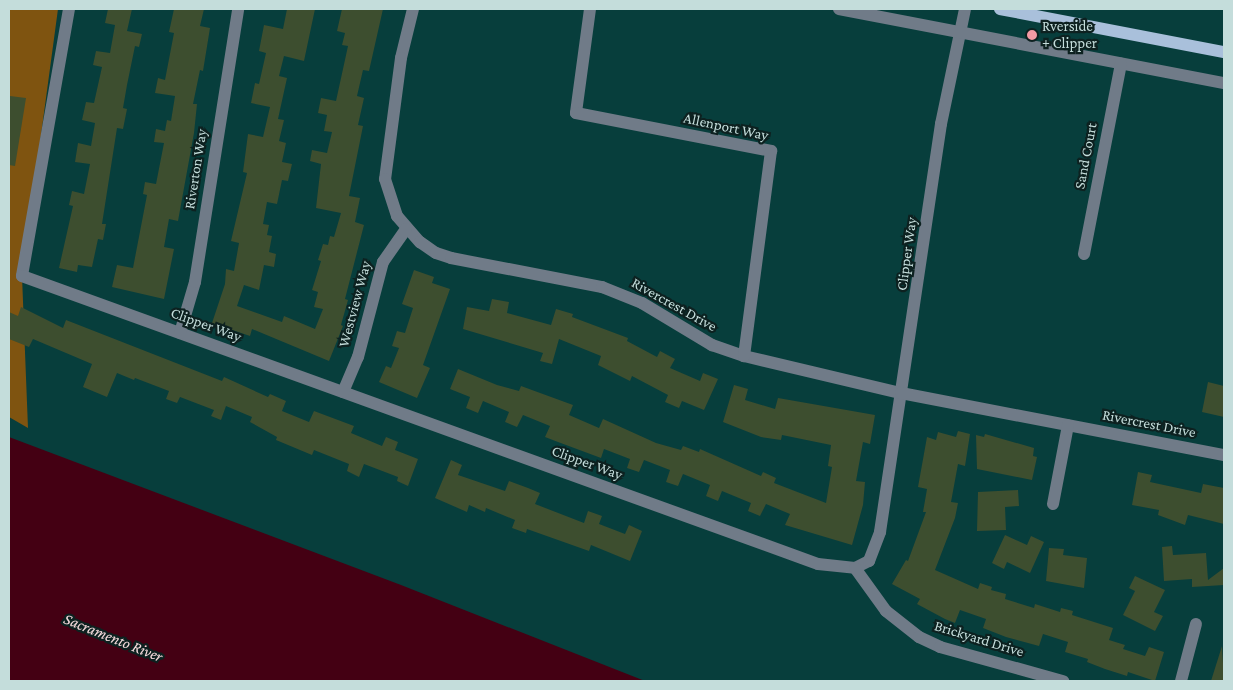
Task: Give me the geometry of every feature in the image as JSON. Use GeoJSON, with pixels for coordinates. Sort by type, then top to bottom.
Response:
{"type":"FeatureCollection","features":[{"type":"Feature","properties":{"kind":"main road"},"geometry":{"type":"LineString","coordinates":[[1000,9],[1224,52]]}},
{"type":"Feature","properties":{"kind":"street","name":"Clipper Way"},"geometry":{"type":"LineString","coordinates":[[69,9],[22,276],[818,564],[855,568],[869,561],[875,552],[941,124],[965,9]]}},
{"type":"Feature","properties":{"kind":"street","name":"Riverton Way"},"geometry":{"type":"LineString","coordinates":[[180,333],[194,282],[238,9]]}},
{"type":"Feature","properties":{"kind":"street","name":"Rivercrest Drive"},"geometry":{"type":"LineString","coordinates":[[413,9],[400,58],[385,160],[389,198],[406,229],[420,242],[451,258],[620,293],[687,332],[744,356],[901,393],[1224,455]]}},
{"type":"Feature","properties":{"kind":"street","name":"Allenport Way"},"geometry":{"type":"LineString","coordinates":[[590,9],[576,113],[771,151],[744,356]]}},
{"type":"Feature","properties":{"kind":"street"},"geometry":{"type":"LineString","coordinates":[[839,9],[1224,83]]}},
{"type":"Feature","properties":{"kind":"street","name":"Sand Court"},"geometry":{"type":"LineString","coordinates":[[1084,254],[1121,64]]}},
{"type":"Feature","properties":{"kind":"street","name":"Westview Way"},"geometry":{"type":"LineString","coordinates":[[342,392],[367,328],[375,283],[382,262],[406,229]]}},
{"type":"Feature","properties":{"kind":"street"},"geometry":{"type":"LineString","coordinates":[[1053,504],[1068,424]]}},
{"type":"Feature","properties":{"kind":"street","name":"Brickyard Drive"},"geometry":{"type":"LineString","coordinates":[[855,568],[886,611],[919,637],[940,647],[1063,681]]}},
{"type":"Feature","properties":{"kind":"street"},"geometry":{"type":"LineString","coordinates":[[1181,681],[1196,624]]}},
{"type":"Feature","properties":{"kind":"shaded area"},"geometry":{"type":"Polygon","coordinates":[[[9,9],[58,9],[22,276],[28,428],[9,417],[9,9]]]}},
{"type":"Feature","properties":{"kind":"water","name":"Sacramento River"},"geometry":{"type":"Polygon","coordinates":[[[9,437],[401,585],[645,681],[9,681],[9,437]]]}},
{"type":"Feature","properties":{"kind":"building"},"geometry":{"type":"Polygon","coordinates":[[[108,9],[132,9],[127,31],[142,34],[139,47],[135,46],[127,85],[123,108],[127,109],[123,129],[117,128],[102,224],[106,224],[103,240],[98,239],[92,267],[78,265],[77,272],[59,268],[73,206],[69,205],[72,191],[84,194],[90,164],[75,162],[78,143],[91,146],[95,123],[82,120],[86,102],[94,103],[102,67],[93,65],[96,51],[110,53],[115,25],[105,23],[108,9]]]}},
{"type":"Feature","properties":{"kind":"building"},"geometry":{"type":"Polygon","coordinates":[[[174,9],[204,9],[200,26],[210,28],[203,71],[200,70],[193,104],[197,104],[194,133],[178,221],[169,219],[164,247],[174,249],[164,299],[112,287],[117,265],[133,268],[147,195],[143,194],[145,182],[156,184],[164,143],[154,142],[156,129],[165,131],[167,120],[171,121],[175,96],[155,93],[158,78],[165,80],[174,33],[169,32],[174,9]]]}},
{"type":"Feature","properties":{"kind":"building"},"geometry":{"type":"Polygon","coordinates":[[[287,9],[315,9],[304,61],[284,56],[279,76],[287,78],[278,119],[284,120],[279,141],[286,143],[282,162],[292,164],[288,181],[282,180],[277,204],[267,202],[263,224],[269,225],[267,235],[272,236],[269,252],[276,254],[274,267],[264,265],[259,290],[244,285],[237,306],[282,322],[284,316],[315,329],[323,309],[314,307],[318,292],[312,290],[321,261],[318,260],[323,244],[328,245],[330,236],[334,237],[341,213],[316,208],[321,164],[310,161],[312,150],[327,153],[332,132],[324,131],[327,115],[318,113],[321,98],[336,101],[348,46],[342,45],[345,33],[337,31],[342,9],[383,9],[369,71],[363,70],[357,96],[364,98],[358,125],[363,126],[349,196],[360,198],[355,222],[364,225],[345,299],[348,300],[341,325],[343,326],[329,361],[252,329],[250,336],[212,323],[225,284],[226,269],[234,271],[239,243],[231,241],[247,173],[243,172],[248,134],[263,137],[270,107],[251,103],[255,83],[259,84],[266,53],[259,51],[264,25],[283,29],[287,9]]]}},
{"type":"Feature","properties":{"kind":"building"},"geometry":{"type":"Polygon","coordinates":[[[10,96],[26,98],[15,166],[9,165],[10,96]]]}},
{"type":"Feature","properties":{"kind":"building"},"geometry":{"type":"Polygon","coordinates":[[[414,270],[434,277],[432,283],[450,289],[423,365],[430,368],[417,398],[379,382],[386,366],[391,368],[399,348],[392,346],[397,331],[405,333],[413,308],[402,304],[414,270]]]}},
{"type":"Feature","properties":{"kind":"building"},"geometry":{"type":"Polygon","coordinates":[[[492,299],[509,302],[507,313],[551,325],[556,309],[573,314],[572,317],[628,338],[627,341],[657,357],[660,351],[675,359],[670,368],[700,381],[703,373],[718,379],[704,410],[682,401],[679,408],[665,402],[668,395],[632,376],[630,381],[598,365],[601,356],[559,339],[552,364],[540,361],[543,353],[463,329],[467,307],[489,311],[492,299]]]}},
{"type":"Feature","properties":{"kind":"building"},"geometry":{"type":"Polygon","coordinates":[[[21,307],[63,328],[66,320],[222,381],[224,377],[268,397],[270,394],[286,401],[282,411],[309,422],[314,411],[354,426],[351,433],[382,446],[386,437],[398,442],[395,450],[418,459],[408,486],[397,481],[398,477],[364,464],[359,477],[347,471],[349,464],[314,450],[312,455],[276,440],[277,437],[250,422],[252,417],[226,406],[221,420],[211,416],[214,410],[180,397],[177,403],[166,399],[169,391],[135,378],[134,380],[117,373],[107,397],[83,387],[92,364],[33,339],[29,347],[9,339],[9,312],[18,316],[21,307]]]}},
{"type":"Feature","properties":{"kind":"building"},"geometry":{"type":"Polygon","coordinates":[[[458,369],[497,385],[519,391],[521,386],[573,405],[569,415],[599,428],[603,419],[656,443],[681,450],[683,446],[699,452],[700,449],[761,476],[763,472],[776,478],[774,483],[826,503],[832,467],[828,466],[831,445],[782,435],[781,440],[761,437],[723,422],[734,385],[748,389],[745,400],[775,409],[778,398],[875,415],[870,444],[863,442],[856,481],[865,482],[863,505],[852,545],[785,525],[790,514],[766,504],[760,516],[748,511],[751,503],[722,491],[718,501],[706,496],[710,485],[683,474],[678,486],[666,482],[670,470],[644,460],[639,472],[627,468],[630,459],[604,449],[601,458],[545,437],[550,426],[523,415],[517,427],[505,422],[509,412],[483,401],[478,413],[466,408],[470,397],[450,389],[458,369]]]}},
{"type":"Feature","properties":{"kind":"building"},"geometry":{"type":"Polygon","coordinates":[[[1208,382],[1224,386],[1224,417],[1202,412],[1208,382]]]}},
{"type":"Feature","properties":{"kind":"building"},"geometry":{"type":"Polygon","coordinates":[[[958,431],[970,434],[965,466],[958,464],[951,502],[958,503],[955,518],[935,570],[978,589],[980,583],[992,587],[991,590],[1006,594],[1005,599],[1034,608],[1035,604],[1060,612],[1061,608],[1073,611],[1072,615],[1113,628],[1109,640],[1125,645],[1123,649],[1145,656],[1149,647],[1164,652],[1155,681],[1128,672],[1127,676],[1087,662],[1088,659],[1065,652],[1068,642],[1043,634],[1039,646],[1006,637],[983,628],[986,619],[960,610],[955,623],[917,604],[920,599],[892,584],[906,560],[908,561],[926,512],[923,512],[927,489],[918,487],[927,437],[936,440],[938,432],[956,437],[958,431]]]}},
{"type":"Feature","properties":{"kind":"building"},"geometry":{"type":"Polygon","coordinates":[[[985,434],[1034,448],[1033,456],[1037,457],[1032,480],[977,469],[976,435],[984,437],[985,434]]]}},
{"type":"Feature","properties":{"kind":"building"},"geometry":{"type":"Polygon","coordinates":[[[451,460],[462,465],[458,475],[505,491],[509,481],[528,488],[540,493],[535,504],[584,523],[588,511],[602,516],[599,524],[625,534],[629,525],[642,531],[630,561],[591,545],[589,551],[527,529],[526,533],[512,528],[515,520],[486,508],[485,512],[469,505],[467,512],[435,498],[451,460]]]}},
{"type":"Feature","properties":{"kind":"building"},"geometry":{"type":"Polygon","coordinates":[[[1138,472],[1152,475],[1150,482],[1201,493],[1203,484],[1224,488],[1224,524],[1188,515],[1185,525],[1158,515],[1159,510],[1132,505],[1138,472]]]}},
{"type":"Feature","properties":{"kind":"building"},"geometry":{"type":"Polygon","coordinates":[[[1018,490],[1019,506],[1005,507],[1006,530],[977,531],[978,492],[1018,490]]]}},
{"type":"Feature","properties":{"kind":"building"},"geometry":{"type":"Polygon","coordinates":[[[1005,535],[1027,545],[1031,536],[1044,542],[1030,573],[1007,562],[1004,569],[992,563],[1005,535]]]}},
{"type":"Feature","properties":{"kind":"building"},"geometry":{"type":"Polygon","coordinates":[[[1172,546],[1173,555],[1206,553],[1208,580],[1224,568],[1224,585],[1192,587],[1192,579],[1164,581],[1162,547],[1172,546]]]}},
{"type":"Feature","properties":{"kind":"building"},"geometry":{"type":"Polygon","coordinates":[[[1049,548],[1064,549],[1063,555],[1087,558],[1084,588],[1046,581],[1049,548]]]}},
{"type":"Feature","properties":{"kind":"building"},"geometry":{"type":"Polygon","coordinates":[[[1135,576],[1165,590],[1154,612],[1163,616],[1155,631],[1123,615],[1135,591],[1129,588],[1135,576]]]}},
{"type":"Feature","properties":{"kind":"building"},"geometry":{"type":"Polygon","coordinates":[[[1222,646],[1224,681],[1211,681],[1222,646]]]}},
{"type":"Feature","properties":{"kind":"place","name":"Rverside + Clipper"},"geometry":{"type":"Point","coordinates":[1032,35]}}]}
